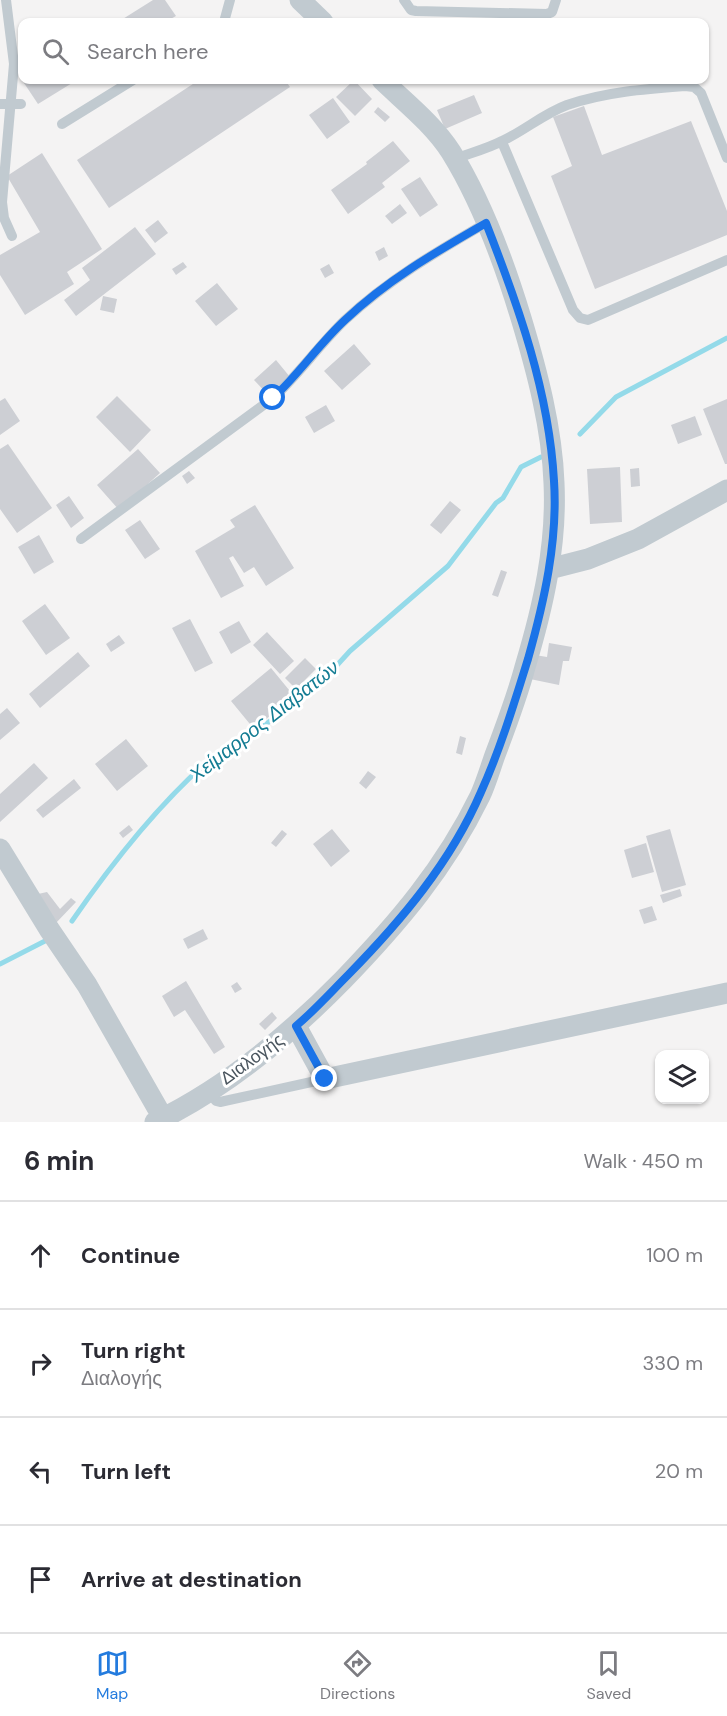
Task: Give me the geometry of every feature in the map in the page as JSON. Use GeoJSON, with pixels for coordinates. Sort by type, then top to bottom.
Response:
{"type":"FeatureCollection","features":[{"type":"Feature","properties":{"kind":"street"},"geometry":{"type":"LineString","coordinates":[[300,0],[319,18]]}},
{"type":"Feature","properties":{"kind":"street","name":"Διαλογής"},"geometry":{"type":"LineString","coordinates":[[159,1120],[208,1091],[269,1050],[296,1026],[398,921],[427,886],[467,822],[482,792],[515,701],[541,614],[549,569],[554,483],[546,420],[527,337],[513,292],[486,223],[450,151],[433,130],[386,84]]}},
{"type":"Feature","properties":{"kind":"street"},"geometry":{"type":"LineString","coordinates":[[549,569],[588,559],[621,547],[655,531],[727,490]]}},
{"type":"Feature","properties":{"kind":"street"},"geometry":{"type":"LineString","coordinates":[[0,849],[82,978],[159,1120]]}},
{"type":"Feature","properties":{"kind":"street"},"geometry":{"type":"LineString","coordinates":[[296,1026],[325,1079],[727,993]]}},
{"type":"Feature","properties":{"kind":"lane"},"geometry":{"type":"LineString","coordinates":[[6,0],[14,64],[2,202],[4,218],[12,236]]}},
{"type":"Feature","properties":{"kind":"lane"},"geometry":{"type":"LineString","coordinates":[[225,18],[230,0]]}},
{"type":"Feature","properties":{"kind":"lane"},"geometry":{"type":"LineString","coordinates":[[404,0],[411,10],[416,11],[547,14],[552,12],[556,0]]}},
{"type":"Feature","properties":{"kind":"lane"},"geometry":{"type":"LineString","coordinates":[[62,124],[127,84]]}},
{"type":"Feature","properties":{"kind":"lane"},"geometry":{"type":"LineString","coordinates":[[454,159],[502,142],[551,112],[594,97],[685,86],[694,87],[700,93],[727,158]]}},
{"type":"Feature","properties":{"kind":"lane"},"geometry":{"type":"LineString","coordinates":[[502,142],[573,310],[580,318],[588,320],[727,260]]}},
{"type":"Feature","properties":{"kind":"lane"},"geometry":{"type":"LineString","coordinates":[[81,539],[273,398],[344,321],[382,287],[419,262],[486,223]]}},
{"type":"Feature","properties":{"kind":"lane"},"geometry":{"type":"LineString","coordinates":[[208,1091],[216,1101],[220,1102],[325,1079]]}},
{"type":"Feature","properties":{"kind":"building"},"geometry":{"type":"Polygon","coordinates":[[[153,0],[165,0],[176,16],[172,18],[124,18],[153,0]]]}},
{"type":"Feature","properties":{"kind":"building"},"geometry":{"type":"Polygon","coordinates":[[[25,84],[70,84],[38,104],[25,84]]]}},
{"type":"Feature","properties":{"kind":"building"},"geometry":{"type":"Polygon","coordinates":[[[193,84],[288,84],[290,87],[109,208],[77,160],[193,84]]]}},
{"type":"Feature","properties":{"kind":"building"},"geometry":{"type":"Polygon","coordinates":[[[350,84],[358,84],[372,99],[355,116],[336,97],[350,84]]]}},
{"type":"Feature","properties":{"kind":"building"},"geometry":{"type":"Polygon","coordinates":[[[474,95],[482,113],[445,129],[437,110],[474,95]]]}},
{"type":"Feature","properties":{"kind":"building"},"geometry":{"type":"Polygon","coordinates":[[[333,98],[350,122],[327,139],[309,115],[333,98]]]}},
{"type":"Feature","properties":{"kind":"building"},"geometry":{"type":"Polygon","coordinates":[[[584,106],[602,155],[691,121],[727,211],[727,235],[595,289],[551,176],[572,166],[553,117],[584,106]]]}},
{"type":"Feature","properties":{"kind":"building"},"geometry":{"type":"Polygon","coordinates":[[[378,107],[390,117],[385,122],[374,112],[378,107]]]}},
{"type":"Feature","properties":{"kind":"building"},"geometry":{"type":"Polygon","coordinates":[[[393,141],[410,161],[382,183],[385,187],[348,214],[331,190],[367,164],[366,162],[393,141]]]}},
{"type":"Feature","properties":{"kind":"building"},"geometry":{"type":"Polygon","coordinates":[[[42,153],[102,249],[67,272],[74,284],[25,315],[0,275],[0,255],[40,232],[7,176],[42,153]]]}},
{"type":"Feature","properties":{"kind":"building"},"geometry":{"type":"Polygon","coordinates":[[[420,177],[438,205],[420,217],[401,189],[420,177]]]}},
{"type":"Feature","properties":{"kind":"building"},"geometry":{"type":"Polygon","coordinates":[[[400,204],[407,213],[392,224],[385,216],[400,204]]]}},
{"type":"Feature","properties":{"kind":"building"},"geometry":{"type":"Polygon","coordinates":[[[158,220],[168,233],[155,243],[145,230],[158,220]]]}},
{"type":"Feature","properties":{"kind":"building"},"geometry":{"type":"Polygon","coordinates":[[[135,227],[156,254],[76,316],[64,300],[90,280],[82,268],[135,227]]]}},
{"type":"Feature","properties":{"kind":"building"},"geometry":{"type":"Polygon","coordinates":[[[384,247],[388,256],[379,261],[375,252],[384,247]]]}},
{"type":"Feature","properties":{"kind":"building"},"geometry":{"type":"Polygon","coordinates":[[[183,262],[187,267],[176,275],[172,269],[183,262]]]}},
{"type":"Feature","properties":{"kind":"building"},"geometry":{"type":"Polygon","coordinates":[[[329,264],[334,273],[325,278],[320,269],[329,264]]]}},
{"type":"Feature","properties":{"kind":"building"},"geometry":{"type":"Polygon","coordinates":[[[217,283],[238,309],[216,326],[195,301],[217,283]]]}},
{"type":"Feature","properties":{"kind":"building"},"geometry":{"type":"Polygon","coordinates":[[[103,296],[117,299],[114,313],[100,310],[103,296]]]}},
{"type":"Feature","properties":{"kind":"building"},"geometry":{"type":"Polygon","coordinates":[[[354,344],[371,364],[342,390],[324,371],[354,344]]]}},
{"type":"Feature","properties":{"kind":"building"},"geometry":{"type":"Polygon","coordinates":[[[276,360],[290,377],[269,396],[254,380],[276,360]]]}},
{"type":"Feature","properties":{"kind":"building"},"geometry":{"type":"Polygon","coordinates":[[[117,396],[151,430],[130,452],[96,417],[117,396]]]}},
{"type":"Feature","properties":{"kind":"building"},"geometry":{"type":"Polygon","coordinates":[[[5,398],[20,421],[0,435],[0,401],[5,398]]]}},
{"type":"Feature","properties":{"kind":"building"},"geometry":{"type":"Polygon","coordinates":[[[727,399],[727,464],[725,464],[703,409],[727,399]]]}},
{"type":"Feature","properties":{"kind":"building"},"geometry":{"type":"Polygon","coordinates":[[[326,405],[335,421],[314,433],[305,417],[326,405]]]}},
{"type":"Feature","properties":{"kind":"building"},"geometry":{"type":"Polygon","coordinates":[[[695,416],[702,435],[678,444],[671,425],[695,416]]]}},
{"type":"Feature","properties":{"kind":"building"},"geometry":{"type":"Polygon","coordinates":[[[8,444],[52,508],[17,533],[0,509],[0,449],[8,444]]]}},
{"type":"Feature","properties":{"kind":"building"},"geometry":{"type":"Polygon","coordinates":[[[138,449],[160,473],[119,510],[97,485],[138,449]]]}},
{"type":"Feature","properties":{"kind":"building"},"geometry":{"type":"Polygon","coordinates":[[[620,467],[622,522],[590,524],[587,469],[620,467]]]}},
{"type":"Feature","properties":{"kind":"building"},"geometry":{"type":"Polygon","coordinates":[[[639,468],[640,486],[631,487],[630,469],[639,468]]]}},
{"type":"Feature","properties":{"kind":"building"},"geometry":{"type":"Polygon","coordinates":[[[189,471],[195,478],[187,484],[182,476],[189,471]]]}},
{"type":"Feature","properties":{"kind":"building"},"geometry":{"type":"Polygon","coordinates":[[[69,496],[84,518],[71,528],[56,505],[69,496]]]}},
{"type":"Feature","properties":{"kind":"building"},"geometry":{"type":"Polygon","coordinates":[[[450,501],[461,510],[441,534],[430,525],[450,501]]]}},
{"type":"Feature","properties":{"kind":"building"},"geometry":{"type":"Polygon","coordinates":[[[255,505],[294,568],[266,586],[254,567],[244,573],[233,556],[229,558],[244,586],[221,598],[195,551],[235,527],[230,520],[255,505]]]}},
{"type":"Feature","properties":{"kind":"building"},"geometry":{"type":"Polygon","coordinates":[[[140,520],[160,549],[145,559],[125,530],[140,520]]]}},
{"type":"Feature","properties":{"kind":"building"},"geometry":{"type":"Polygon","coordinates":[[[39,535],[54,562],[34,574],[18,547],[39,535]]]}},
{"type":"Feature","properties":{"kind":"building"},"geometry":{"type":"Polygon","coordinates":[[[501,570],[507,572],[498,597],[492,595],[501,570]]]}},
{"type":"Feature","properties":{"kind":"building"},"geometry":{"type":"Polygon","coordinates":[[[45,604],[70,638],[46,655],[22,621],[45,604]]]}},
{"type":"Feature","properties":{"kind":"building"},"geometry":{"type":"Polygon","coordinates":[[[190,619],[213,663],[195,672],[172,628],[190,619]]]}},
{"type":"Feature","properties":{"kind":"building"},"geometry":{"type":"Polygon","coordinates":[[[239,621],[251,642],[231,654],[219,632],[239,621]]]}},
{"type":"Feature","properties":{"kind":"building"},"geometry":{"type":"Polygon","coordinates":[[[267,632],[294,661],[280,674],[253,645],[267,632]]]}},
{"type":"Feature","properties":{"kind":"building"},"geometry":{"type":"Polygon","coordinates":[[[119,635],[125,643],[111,652],[106,644],[119,635]]]}},
{"type":"Feature","properties":{"kind":"building"},"geometry":{"type":"Polygon","coordinates":[[[549,643],[572,647],[569,661],[563,661],[559,685],[530,679],[535,655],[547,657],[549,643]]]}},
{"type":"Feature","properties":{"kind":"building"},"geometry":{"type":"Polygon","coordinates":[[[78,652],[90,666],[40,708],[29,694],[78,652]]]}},
{"type":"Feature","properties":{"kind":"building"},"geometry":{"type":"Polygon","coordinates":[[[305,658],[316,669],[296,689],[285,678],[305,658]]]}},
{"type":"Feature","properties":{"kind":"building"},"geometry":{"type":"Polygon","coordinates":[[[271,668],[294,696],[254,729],[231,701],[271,668]]]}},
{"type":"Feature","properties":{"kind":"building"},"geometry":{"type":"Polygon","coordinates":[[[7,708],[20,723],[0,740],[0,714],[7,708]]]}},
{"type":"Feature","properties":{"kind":"building"},"geometry":{"type":"Polygon","coordinates":[[[460,736],[466,738],[462,755],[456,753],[460,736]]]}},
{"type":"Feature","properties":{"kind":"building"},"geometry":{"type":"Polygon","coordinates":[[[126,739],[148,766],[117,791],[95,764],[126,739]]]}},
{"type":"Feature","properties":{"kind":"building"},"geometry":{"type":"Polygon","coordinates":[[[34,763],[48,778],[0,822],[0,794],[34,763]]]}},
{"type":"Feature","properties":{"kind":"building"},"geometry":{"type":"Polygon","coordinates":[[[368,771],[376,777],[366,789],[359,783],[368,771]]]}},
{"type":"Feature","properties":{"kind":"building"},"geometry":{"type":"Polygon","coordinates":[[[74,779],[81,788],[43,818],[36,810],[74,779]]]}},
{"type":"Feature","properties":{"kind":"building"},"geometry":{"type":"Polygon","coordinates":[[[129,825],[133,830],[123,838],[119,833],[129,825]]]}},
{"type":"Feature","properties":{"kind":"building"},"geometry":{"type":"Polygon","coordinates":[[[332,829],[350,851],[331,867],[313,844],[332,829]]]}},
{"type":"Feature","properties":{"kind":"building"},"geometry":{"type":"Polygon","coordinates":[[[670,829],[686,885],[662,892],[646,836],[670,829]]]}},
{"type":"Feature","properties":{"kind":"building"},"geometry":{"type":"Polygon","coordinates":[[[282,830],[287,834],[276,847],[271,843],[282,830]]]}},
{"type":"Feature","properties":{"kind":"building"},"geometry":{"type":"Polygon","coordinates":[[[646,843],[654,872],[632,878],[624,850],[646,843]]]}},
{"type":"Feature","properties":{"kind":"building"},"geometry":{"type":"Polygon","coordinates":[[[680,889],[682,896],[663,903],[660,895],[680,889]]]}},
{"type":"Feature","properties":{"kind":"building"},"geometry":{"type":"Polygon","coordinates":[[[47,892],[60,909],[71,898],[76,902],[55,924],[38,894],[47,892]]]}},
{"type":"Feature","properties":{"kind":"building"},"geometry":{"type":"Polygon","coordinates":[[[652,906],[657,920],[644,924],[639,910],[652,906]]]}},
{"type":"Feature","properties":{"kind":"building"},"geometry":{"type":"Polygon","coordinates":[[[203,929],[208,939],[188,949],[183,939],[203,929]]]}},
{"type":"Feature","properties":{"kind":"building"},"geometry":{"type":"Polygon","coordinates":[[[186,981],[225,1047],[214,1054],[185,1010],[174,1017],[162,996],[186,981]]]}},
{"type":"Feature","properties":{"kind":"building"},"geometry":{"type":"Polygon","coordinates":[[[237,982],[242,989],[235,993],[231,986],[237,982]]]}},
{"type":"Feature","properties":{"kind":"building"},"geometry":{"type":"Polygon","coordinates":[[[272,1012],[277,1018],[265,1030],[259,1024],[272,1012]]]}},
{"type":"Feature","properties":{"kind":"waterway","name":"Χείμαρρος Διαβατών"},"geometry":{"type":"LineString","coordinates":[[580,434],[616,397],[727,338]]}},
{"type":"Feature","properties":{"kind":"waterway","name":"Χείμαρρος Διαβατών"},"geometry":{"type":"LineString","coordinates":[[72,921],[136,836],[190,778],[222,750],[281,713],[312,678],[329,674],[350,651],[448,566],[496,503],[503,498],[521,467],[541,457]]}},
{"type":"Feature","properties":{"kind":"waterway","name":"Χείμαρρος Διαβατών"},"geometry":{"type":"LineString","coordinates":[[0,964],[45,941]]}},
{"type":"Feature","properties":{"kind":"route"},"geometry":{"type":"LineString","coordinates":[[273,398],[344,321],[382,287],[419,262],[486,223],[513,292],[527,337],[548,430],[554,483],[554,508],[549,569],[541,614],[515,701],[482,792],[467,822],[427,886],[398,921],[296,1026],[325,1079]]}}]}
